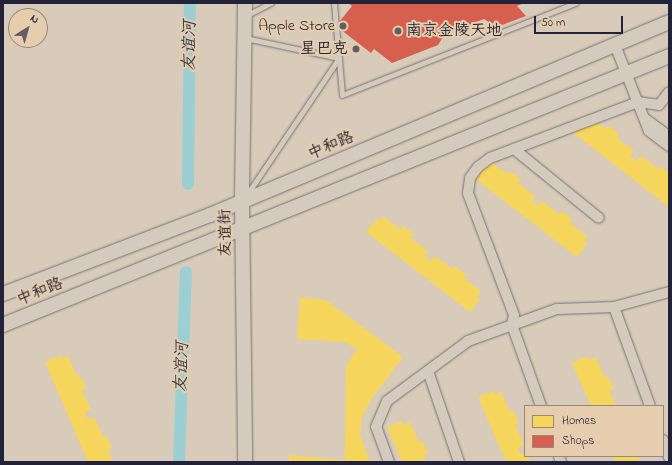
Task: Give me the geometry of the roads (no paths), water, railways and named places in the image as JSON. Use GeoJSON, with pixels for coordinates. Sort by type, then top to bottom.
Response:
{"type":"FeatureCollection","features":[{"type":"Feature","properties":{"kind":"main road","name":"友谊街"},"geometry":{"type":"LineString","coordinates":[[244,10],[242,201],[245,462]]}},
{"type":"Feature","properties":{"kind":"main road","name":"中和路"},"geometry":{"type":"LineString","coordinates":[[3,294],[242,201],[669,22]]}},
{"type":"Feature","properties":{"kind":"main road","name":"中和路"},"geometry":{"type":"LineString","coordinates":[[3,325],[669,56]]}},
{"type":"Feature","properties":{"kind":"street"},"geometry":{"type":"LineString","coordinates":[[615,45],[649,131],[669,146]]}},
{"type":"Feature","properties":{"kind":"street"},"geometry":{"type":"LineString","coordinates":[[541,405],[512,325],[514,315],[468,193],[470,178],[478,167],[490,158],[638,102],[659,105],[669,92]]}},
{"type":"Feature","properties":{"kind":"street"},"geometry":{"type":"LineString","coordinates":[[644,118],[669,136]]}},
{"type":"Feature","properties":{"kind":"street"},"geometry":{"type":"LineString","coordinates":[[514,149],[599,218]]}},
{"type":"Feature","properties":{"kind":"street"},"geometry":{"type":"LineString","coordinates":[[389,462],[376,427],[387,401],[468,341],[557,310],[614,307],[669,292]]}},
{"type":"Feature","properties":{"kind":"street"},"geometry":{"type":"LineString","coordinates":[[614,307],[650,405]]}},
{"type":"Feature","properties":{"kind":"street"},"geometry":{"type":"LineString","coordinates":[[428,371],[459,462]]}},
{"type":"Feature","properties":{"kind":"street"},"geometry":{"type":"LineString","coordinates":[[664,443],[669,457]]}},
{"type":"Feature","properties":{"kind":"lane"},"geometry":{"type":"LineString","coordinates":[[244,10],[271,3]]}},
{"type":"Feature","properties":{"kind":"lane"},"geometry":{"type":"LineString","coordinates":[[334,3],[342,95],[575,3]]}},
{"type":"Feature","properties":{"kind":"lane"},"geometry":{"type":"LineString","coordinates":[[242,201],[339,58],[244,38]]}},
{"type":"Feature","properties":{"kind":"waterway","name":"友谊河"},"geometry":{"type":"LineString","coordinates":[[188,184],[190,3]]}},
{"type":"Feature","properties":{"kind":"waterway","name":"友谊河"},"geometry":{"type":"LineString","coordinates":[[179,462],[186,272]]}},
{"type":"Feature","properties":{"kind":"place","name":"Apple Store"},"geometry":{"type":"Point","coordinates":[343,26]}},
{"type":"Feature","properties":{"kind":"place","name":"南京金陵天地"},"geometry":{"type":"Point","coordinates":[398,31]}},
{"type":"Feature","properties":{"kind":"place","name":"星巴克"},"geometry":{"type":"Point","coordinates":[356,49]}}]}
